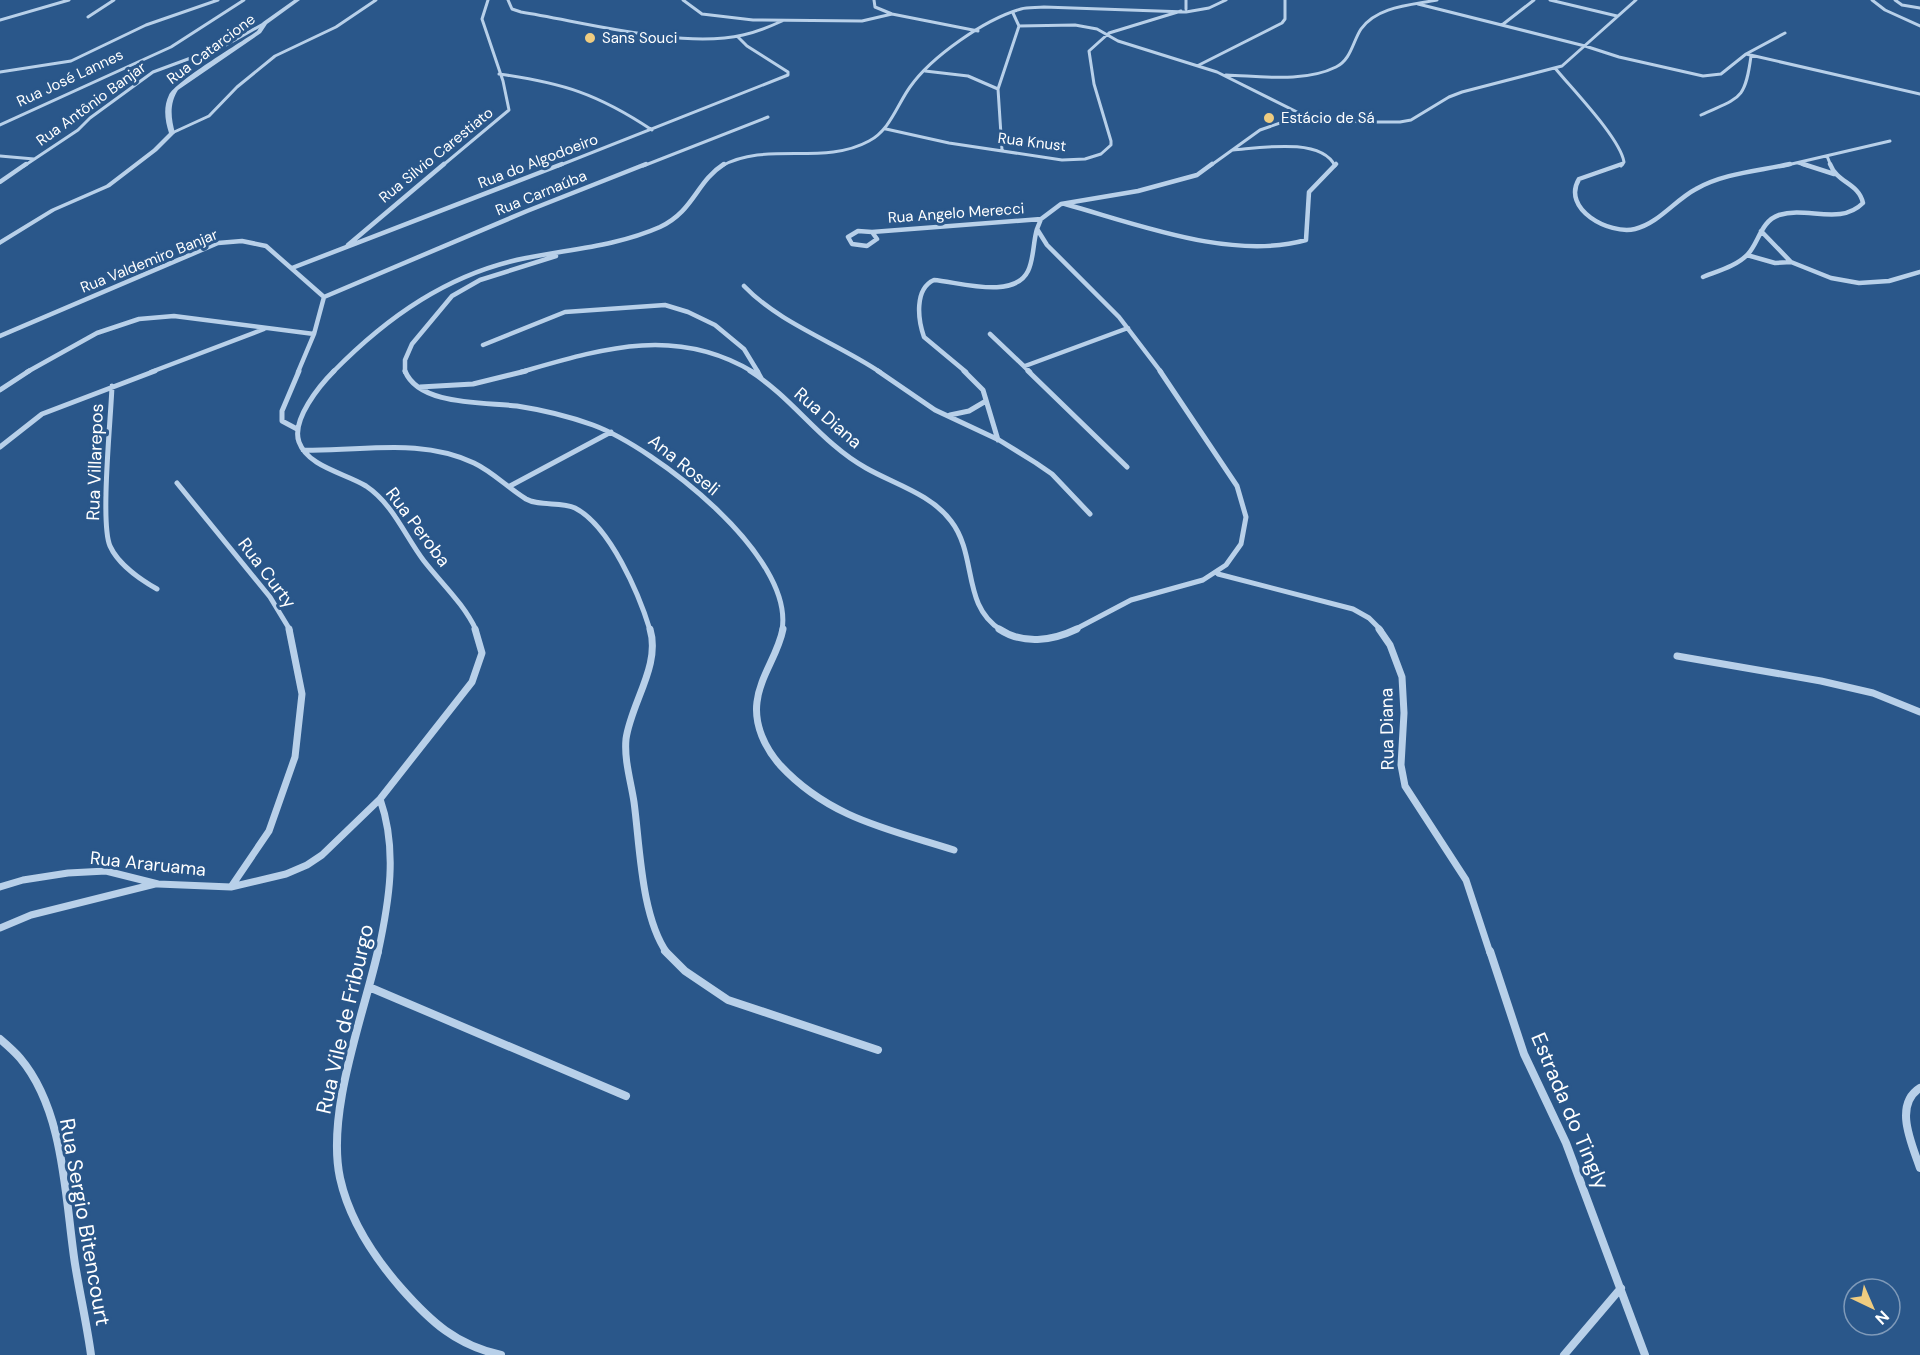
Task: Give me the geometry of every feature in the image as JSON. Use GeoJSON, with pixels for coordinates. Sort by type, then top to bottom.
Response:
{"type":"FeatureCollection","features":[{"type":"Feature","properties":{"kind":"street"},"geometry":{"type":"LineString","coordinates":[[0,20],[69,0]]}},
{"type":"Feature","properties":{"kind":"street"},"geometry":{"type":"LineString","coordinates":[[88,17],[114,0]]}},
{"type":"Feature","properties":{"kind":"street"},"geometry":{"type":"LineString","coordinates":[[0,72],[67,62],[146,25],[218,0]]}},
{"type":"Feature","properties":{"kind":"street","name":"Rua José Lannes"},"geometry":{"type":"LineString","coordinates":[[0,125],[184,40],[244,0]]}},
{"type":"Feature","properties":{"kind":"street","name":"Rua Catarcione"},"geometry":{"type":"LineString","coordinates":[[172,133],[167,113],[171,94],[182,83],[258,32],[265,23],[297,0]]}},
{"type":"Feature","properties":{"kind":"street"},"geometry":{"type":"LineString","coordinates":[[0,243],[53,210],[108,186],[155,150],[172,133],[209,116],[237,87],[275,56],[336,27],[376,0]]}},
{"type":"Feature","properties":{"kind":"street","name":"Rua Silvio Carestiato"},"geometry":{"type":"LineString","coordinates":[[344,248],[384,212],[506,114],[511,105],[482,19],[488,0]]}},
{"type":"Feature","properties":{"kind":"street"},"geometry":{"type":"LineString","coordinates":[[508,0],[512,9],[521,12],[666,36],[704,39],[738,37],[768,29],[782,21]]}},
{"type":"Feature","properties":{"kind":"street"},"geometry":{"type":"LineString","coordinates":[[683,0],[697,11],[708,15],[782,21],[862,21],[892,14]]}},
{"type":"Feature","properties":{"kind":"street"},"geometry":{"type":"LineString","coordinates":[[874,0],[873,4],[892,14],[978,31]]}},
{"type":"Feature","properties":{"kind":"street"},"geometry":{"type":"LineString","coordinates":[[1186,0],[1186,9]]}},
{"type":"Feature","properties":{"kind":"street"},"geometry":{"type":"LineString","coordinates":[[420,387],[407,379],[404,368],[409,347],[448,299],[458,292],[480,281],[567,252],[638,235],[667,223],[682,213],[704,180],[725,164],[754,158],[851,148],[876,138],[886,129],[915,80],[978,31],[1013,13],[1037,5],[1058,3],[1186,9],[1213,8],[1226,0]]}},
{"type":"Feature","properties":{"kind":"street"},"geometry":{"type":"LineString","coordinates":[[1199,65],[1282,23],[1285,19],[1285,0]]}},
{"type":"Feature","properties":{"kind":"street"},"geometry":{"type":"LineString","coordinates":[[1404,0],[1405,7]]}},
{"type":"Feature","properties":{"kind":"street"},"geometry":{"type":"LineString","coordinates":[[1226,75],[1300,74],[1337,67],[1345,62],[1350,47],[1366,23],[1376,16],[1437,0]]}},
{"type":"Feature","properties":{"kind":"street"},"geometry":{"type":"LineString","coordinates":[[1502,25],[1533,0]]}},
{"type":"Feature","properties":{"kind":"street"},"geometry":{"type":"LineString","coordinates":[[1550,0],[1617,16]]}},
{"type":"Feature","properties":{"kind":"street"},"geometry":{"type":"LineString","coordinates":[[1019,26],[1077,26],[1109,33],[1121,42],[1226,75],[1258,94],[1303,115],[1360,122],[1400,122],[1411,120],[1449,97],[1462,92],[1567,63],[1636,0]]}},
{"type":"Feature","properties":{"kind":"street"},"geometry":{"type":"LineString","coordinates":[[1872,0],[1885,10],[1920,26]]}},
{"type":"Feature","properties":{"kind":"street"},"geometry":{"type":"LineString","coordinates":[[1895,0],[1902,5],[1920,8]]}},
{"type":"Feature","properties":{"kind":"street"},"geometry":{"type":"LineString","coordinates":[[1418,4],[1585,46],[1619,57],[1703,76],[1721,74],[1746,54],[1785,33]]}},
{"type":"Feature","properties":{"kind":"street","name":"Rua Knust"},"geometry":{"type":"LineString","coordinates":[[886,129],[949,143],[1062,160],[1085,159],[1101,154],[1111,145],[1111,135],[1104,117],[1089,55],[1091,48],[1109,33],[1186,9]]}},
{"type":"Feature","properties":{"kind":"street"},"geometry":{"type":"LineString","coordinates":[[1002,150],[998,89],[1019,26],[1013,13]]}},
{"type":"Feature","properties":{"kind":"street","name":"Rua Antônio Banjar"},"geometry":{"type":"LineString","coordinates":[[0,182],[78,130],[90,117],[153,72],[226,45],[265,23]]}},
{"type":"Feature","properties":{"kind":"street","name":"Rua do Algodoeiro"},"geometry":{"type":"LineString","coordinates":[[292,268],[786,76],[788,72],[747,46],[738,37]]}},
{"type":"Feature","properties":{"kind":"street"},"geometry":{"type":"LineString","coordinates":[[1746,54],[1920,94]]}},
{"type":"Feature","properties":{"kind":"street"},"geometry":{"type":"LineString","coordinates":[[1701,115],[1736,101],[1742,96],[1747,85],[1751,56]]}},
{"type":"Feature","properties":{"kind":"street"},"geometry":{"type":"LineString","coordinates":[[1555,68],[1604,127],[1623,156],[1621,166],[1579,179],[1575,184],[1574,191],[1581,210],[1586,216],[1604,226],[1625,230],[1637,228],[1681,197],[1722,179],[1890,141]]}},
{"type":"Feature","properties":{"kind":"street"},"geometry":{"type":"LineString","coordinates":[[925,71],[968,76],[998,89]]}},
{"type":"Feature","properties":{"kind":"street"},"geometry":{"type":"LineString","coordinates":[[499,74],[548,81],[585,92],[610,103],[652,130]]}},
{"type":"Feature","properties":{"kind":"street"},"geometry":{"type":"LineString","coordinates":[[999,440],[980,384],[924,337],[921,328],[921,293],[927,283],[934,280],[987,288],[1013,284],[1023,279],[1028,270],[1041,219],[1061,204],[1138,191],[1197,175],[1260,130],[1303,115]]}},
{"type":"Feature","properties":{"kind":"street","name":"Rua Carnaúba"},"geometry":{"type":"LineString","coordinates":[[324,297],[527,211],[768,117]]}},
{"type":"Feature","properties":{"kind":"street"},"geometry":{"type":"LineString","coordinates":[[1061,204],[1186,236],[1235,245],[1260,247],[1294,244],[1306,240],[1309,194],[1315,184],[1334,169],[1332,159],[1314,149],[1296,147],[1233,150]]}},
{"type":"Feature","properties":{"kind":"street"},"geometry":{"type":"LineString","coordinates":[[0,156],[35,159]]}},
{"type":"Feature","properties":{"kind":"street"},"geometry":{"type":"LineString","coordinates":[[1827,156],[1834,174]]}},
{"type":"Feature","properties":{"kind":"street"},"geometry":{"type":"LineString","coordinates":[[1703,277],[1747,255],[1770,220],[1781,214],[1797,212],[1841,215],[1861,207],[1863,200],[1857,189],[1834,174],[1798,162]]}},
{"type":"Feature","properties":{"kind":"street","name":"Rua Angelo Merecci"},"geometry":{"type":"LineString","coordinates":[[872,232],[877,239],[867,246],[856,246],[848,240],[850,234],[858,231],[872,232],[1041,219]]}},
{"type":"Feature","properties":{"kind":"street"},"geometry":{"type":"LineString","coordinates":[[1037,229],[1047,245],[1128,328],[1235,480],[1246,505],[1247,524],[1240,544],[1218,573]]}},
{"type":"Feature","properties":{"kind":"street"},"geometry":{"type":"LineString","coordinates":[[1761,231],[1791,262],[1819,275],[1859,283],[1889,281],[1920,272]]}},
{"type":"Feature","properties":{"kind":"street","name":"Rua Valdemiro Banjar"},"geometry":{"type":"LineString","coordinates":[[0,336],[218,243],[239,240],[266,246],[324,297]]}},
{"type":"Feature","properties":{"kind":"street"},"geometry":{"type":"LineString","coordinates":[[567,252],[523,258],[482,269],[433,290],[376,332],[343,362],[309,402],[297,429],[298,440],[302,450],[336,451],[413,446],[461,458],[510,486],[528,500],[573,507],[588,516],[607,539],[617,556],[645,614],[653,640],[648,671],[632,711],[626,741],[641,867],[654,926],[665,951],[685,971],[728,1000],[878,1050]]}},
{"type":"Feature","properties":{"kind":"street"},"geometry":{"type":"LineString","coordinates":[[1747,255],[1775,263],[1791,262]]}},
{"type":"Feature","properties":{"kind":"street"},"geometry":{"type":"LineString","coordinates":[[744,285],[760,303],[859,358],[935,410],[999,440],[1052,474],[1090,514]]}},
{"type":"Feature","properties":{"kind":"street"},"geometry":{"type":"LineString","coordinates":[[297,429],[286,425],[281,416],[314,334],[324,297]]}},
{"type":"Feature","properties":{"kind":"street"},"geometry":{"type":"LineString","coordinates":[[483,345],[565,312],[665,305],[688,312],[715,325],[744,349],[761,378]]}},
{"type":"Feature","properties":{"kind":"street"},"geometry":{"type":"LineString","coordinates":[[0,390],[35,367],[92,336],[143,319],[161,316],[176,317],[314,334]]}},
{"type":"Feature","properties":{"kind":"street"},"geometry":{"type":"LineString","coordinates":[[1025,366],[1128,328]]}},
{"type":"Feature","properties":{"kind":"street"},"geometry":{"type":"LineString","coordinates":[[0,447],[42,414],[264,329]]}},
{"type":"Feature","properties":{"kind":"street"},"geometry":{"type":"LineString","coordinates":[[990,334],[1127,466]]}},
{"type":"Feature","properties":{"kind":"street","name":"Rua Diana"},"geometry":{"type":"LineString","coordinates":[[420,387],[471,385],[565,358],[624,348],[681,344],[723,357],[761,378],[852,460],[942,511],[954,525],[961,541],[968,561],[973,596],[980,612],[992,625],[1008,634],[1024,638],[1048,639],[1083,626],[1132,600],[1205,581],[1218,573],[1353,609],[1365,615],[1385,634],[1399,666],[1402,684],[1403,731],[1400,771],[1405,786],[1466,880]]}},
{"type":"Feature","properties":{"kind":"street","name":"Rua Villarepos"},"geometry":{"type":"LineString","coordinates":[[112,386],[106,515],[110,546],[136,578],[157,589]]}},
{"type":"Feature","properties":{"kind":"street","name":"Ana Roseli"},"geometry":{"type":"LineString","coordinates":[[420,387],[436,396],[455,400],[550,411],[586,421],[644,450],[668,467],[733,527],[765,564],[778,592],[784,615],[781,636],[758,698],[756,715],[761,733],[772,754],[805,791],[866,825],[954,850]]}},
{"type":"Feature","properties":{"kind":"street"},"geometry":{"type":"LineString","coordinates":[[949,415],[969,411],[986,399]]}},
{"type":"Feature","properties":{"kind":"street"},"geometry":{"type":"LineString","coordinates":[[510,486],[611,432]]}},
{"type":"Feature","properties":{"kind":"street","name":"Rua Peroba"},"geometry":{"type":"LineString","coordinates":[[231,887],[286,874],[307,865],[322,855],[380,798],[472,682],[482,660],[482,646],[475,630],[453,596],[422,559],[396,516],[368,488],[326,466],[302,450]]}},
{"type":"Feature","properties":{"kind":"street","name":"Rua Curty"},"geometry":{"type":"LineString","coordinates":[[177,483],[270,597],[289,627],[302,694],[295,757],[269,831],[248,865]]}},
{"type":"Feature","properties":{"kind":"street"},"geometry":{"type":"LineString","coordinates":[[1677,656],[1863,690],[1920,712]]}},
{"type":"Feature","properties":{"kind":"street","name":"Rua Vile de Friburgo"},"geometry":{"type":"LineString","coordinates":[[380,798],[389,827],[389,884],[385,920],[345,1078],[339,1115],[338,1162],[346,1202],[393,1280],[434,1325],[483,1352],[501,1355]]}},
{"type":"Feature","properties":{"kind":"street","name":"Rua Araruama"},"geometry":{"type":"LineString","coordinates":[[0,887],[23,880],[68,873],[106,871],[158,884],[231,887],[248,865]]}},
{"type":"Feature","properties":{"kind":"street","name":"Estrada do Tingly"},"geometry":{"type":"LineString","coordinates":[[1466,880],[1524,1054],[1566,1143],[1645,1355]]}},
{"type":"Feature","properties":{"kind":"street"},"geometry":{"type":"LineString","coordinates":[[0,928],[31,915],[158,884]]}},
{"type":"Feature","properties":{"kind":"street"},"geometry":{"type":"LineString","coordinates":[[369,987],[626,1096]]}},
{"type":"Feature","properties":{"kind":"street","name":"Rua Sergio Bitencourt"},"geometry":{"type":"LineString","coordinates":[[0,1039],[20,1055],[39,1087],[58,1146],[91,1355]]}},
{"type":"Feature","properties":{"kind":"street"},"geometry":{"type":"LineString","coordinates":[[1920,1088],[1913,1090],[1906,1100],[1905,1114],[1920,1168]]}},
{"type":"Feature","properties":{"kind":"street"},"geometry":{"type":"LineString","coordinates":[[1564,1355],[1621,1288]]}},
{"type":"Feature","properties":{"kind":"place","name":"Sans Souci"},"geometry":{"type":"Point","coordinates":[590,38]}},
{"type":"Feature","properties":{"kind":"place","name":"Estácio de Sá"},"geometry":{"type":"Point","coordinates":[1269,118]}}]}
